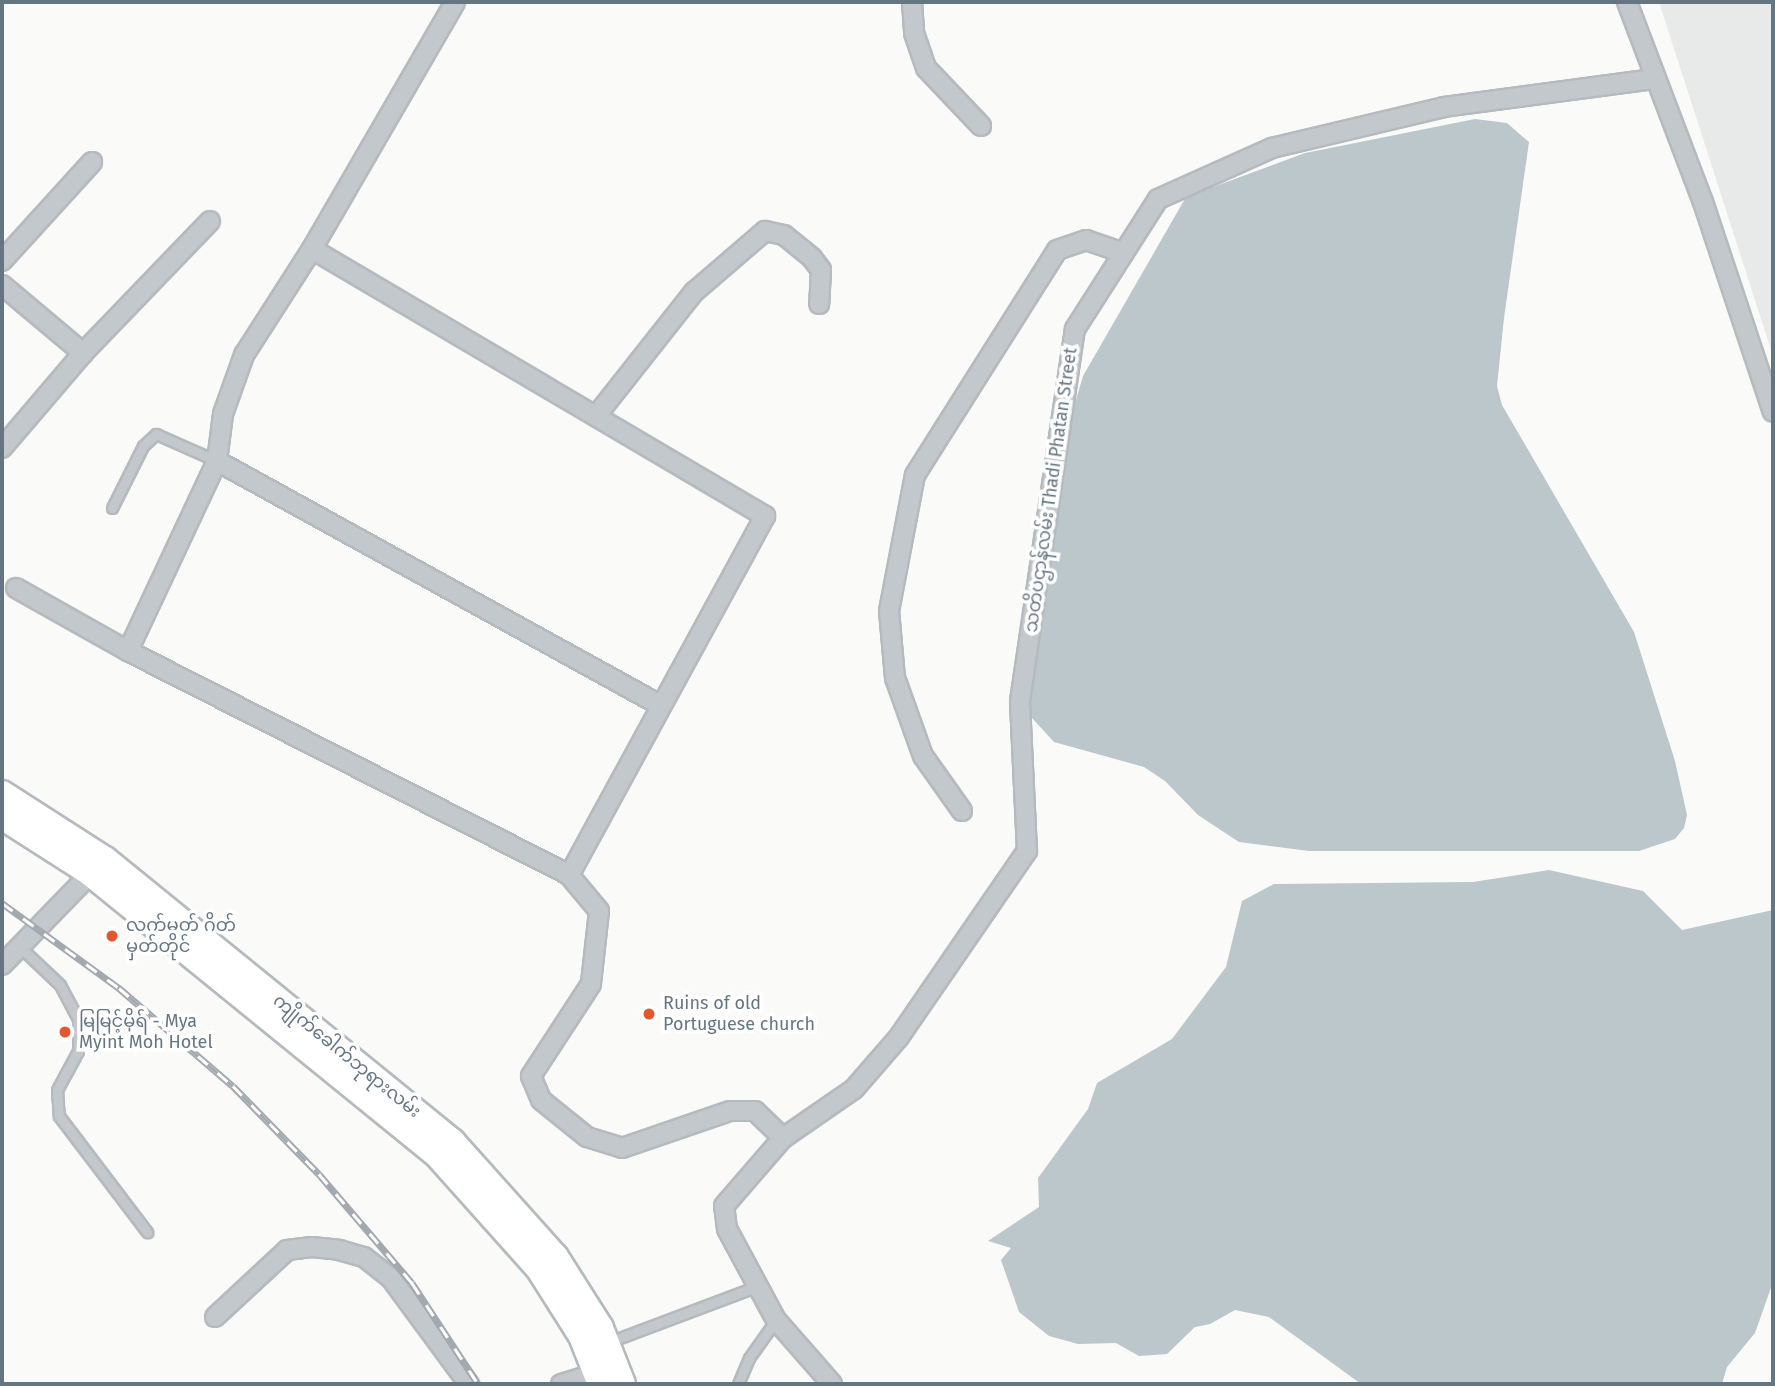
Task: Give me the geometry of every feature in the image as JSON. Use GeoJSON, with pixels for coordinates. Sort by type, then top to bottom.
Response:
{"type":"FeatureCollection","features":[{"type":"Feature","properties":{"kind":"main road","name":"ကျိုက်ခေါက်ဘုရားလမ်း"},"geometry":{"type":"LineString","coordinates":[[2,794],[105,860],[452,1142],[555,1257],[606,1343],[622,1384]]}},
{"type":"Feature","properties":{"kind":"main road","name":"ကျိုက်ခေါက်ဘုရားလမ်း"},"geometry":{"type":"LineString","coordinates":[[2,816],[91,873],[437,1154],[539,1268],[582,1336],[599,1378]]}},
{"type":"Feature","properties":{"kind":"street"},"geometry":{"type":"LineString","coordinates":[[128,651],[217,461],[223,414],[244,355],[312,248],[455,2]]}},
{"type":"Feature","properties":{"kind":"street"},"geometry":{"type":"LineString","coordinates":[[912,2],[914,33],[926,68],[981,126]]}},
{"type":"Feature","properties":{"kind":"street"},"geometry":{"type":"LineString","coordinates":[[1628,2],[1654,79],[1703,202],[1773,412]]}},
{"type":"Feature","properties":{"kind":"street","name":"သတိပဌာန်လမ်း Thadi Phatan Street"},"geometry":{"type":"LineString","coordinates":[[832,1384],[776,1320],[727,1229],[724,1206],[783,1138],[854,1089],[899,1037],[1027,851],[1020,701],[1075,329],[1158,199],[1272,148],[1444,107],[1654,79]]}},
{"type":"Feature","properties":{"kind":"street"},"geometry":{"type":"LineString","coordinates":[[2,261],[92,162]]}},
{"type":"Feature","properties":{"kind":"street"},"geometry":{"type":"LineString","coordinates":[[2,448],[83,353],[210,220]]}},
{"type":"Feature","properties":{"kind":"street"},"geometry":{"type":"LineString","coordinates":[[596,416],[694,292],[765,231],[784,234],[812,258],[821,270],[819,304]]}},
{"type":"Feature","properties":{"kind":"street"},"geometry":{"type":"LineString","coordinates":[[962,811],[923,756],[895,678],[889,611],[915,475],[1057,250],[1086,240],[1099,241],[1124,253]]}},
{"type":"Feature","properties":{"kind":"street"},"geometry":{"type":"LineString","coordinates":[[312,248],[765,516],[569,875]]}},
{"type":"Feature","properties":{"kind":"street"},"geometry":{"type":"LineString","coordinates":[[2,285],[83,353]]}},
{"type":"Feature","properties":{"kind":"street"},"geometry":{"type":"LineString","coordinates":[[217,461],[660,705]]}},
{"type":"Feature","properties":{"kind":"street"},"geometry":{"type":"LineString","coordinates":[[16,587],[128,651],[569,875],[600,911],[591,984],[531,1076],[541,1100],[587,1137],[622,1148],[730,1111],[755,1111],[783,1138]]}},
{"type":"Feature","properties":{"kind":"street"},"geometry":{"type":"LineString","coordinates":[[2,965],[91,873]]}},
{"type":"Feature","properties":{"kind":"street"},"geometry":{"type":"LineString","coordinates":[[215,1317],[286,1251],[312,1247],[339,1250],[364,1257],[390,1277],[469,1384]]}},
{"type":"Feature","properties":{"kind":"street"},"geometry":{"type":"LineString","coordinates":[[561,1384],[599,1378]]}},
{"type":"Feature","properties":{"kind":"lane"},"geometry":{"type":"LineString","coordinates":[[112,508],[143,446],[156,434],[217,461]]}},
{"type":"Feature","properties":{"kind":"lane"},"geometry":{"type":"LineString","coordinates":[[20,947],[60,985],[78,1019],[78,1051],[57,1090],[59,1115],[147,1232]]}},
{"type":"Feature","properties":{"kind":"lane"},"geometry":{"type":"LineString","coordinates":[[606,1343],[758,1286]]}},
{"type":"Feature","properties":{"kind":"lane"},"geometry":{"type":"LineString","coordinates":[[738,1384],[749,1358],[776,1320]]}},
{"type":"Feature","properties":{"kind":"shaded area"},"geometry":{"type":"Polygon","coordinates":[[[1659,2],[1773,2],[1773,356],[1659,2]]]}},
{"type":"Feature","properties":{"kind":"shaded area"},"geometry":{"type":"Polygon","coordinates":[[[1475,119],[1507,123],[1529,142],[1497,386],[1502,405],[1634,632],[1675,761],[1687,815],[1684,828],[1675,839],[1639,851],[1309,851],[1239,842],[1198,815],[1165,781],[1144,767],[1054,742],[1032,718],[1027,695],[1071,417],[1083,376],[1186,197],[1305,153],[1475,119]]]}},
{"type":"Feature","properties":{"kind":"shaded area"},"geometry":{"type":"Polygon","coordinates":[[[1549,870],[1643,891],[1682,930],[1773,910],[1773,1282],[1755,1333],[1727,1367],[1722,1384],[1361,1384],[1269,1317],[1235,1310],[1210,1324],[1195,1327],[1167,1354],[1139,1356],[1116,1343],[1078,1344],[1049,1336],[1019,1312],[1001,1260],[1011,1248],[988,1241],[1039,1207],[1038,1178],[1088,1109],[1097,1083],[1172,1039],[1226,967],[1242,901],[1274,884],[1473,882],[1549,870]]]}},
{"type":"Feature","properties":{"kind":"railway"},"geometry":{"type":"LineString","coordinates":[[2,903],[119,988],[233,1086],[319,1174],[412,1283],[478,1384]]}},
{"type":"Feature","properties":{"kind":"place","name":"လက်မှတ် ဂိတ် မှတ်တိုင်"},"geometry":{"type":"Point","coordinates":[112,936]}},
{"type":"Feature","properties":{"kind":"place","name":"Ruins of old Portuguese church"},"geometry":{"type":"Point","coordinates":[649,1014]}},
{"type":"Feature","properties":{"kind":"place","name":"မြမြင့်မိုရ် - Mya Myint Moh Hotel"},"geometry":{"type":"Point","coordinates":[65,1032]}}]}
